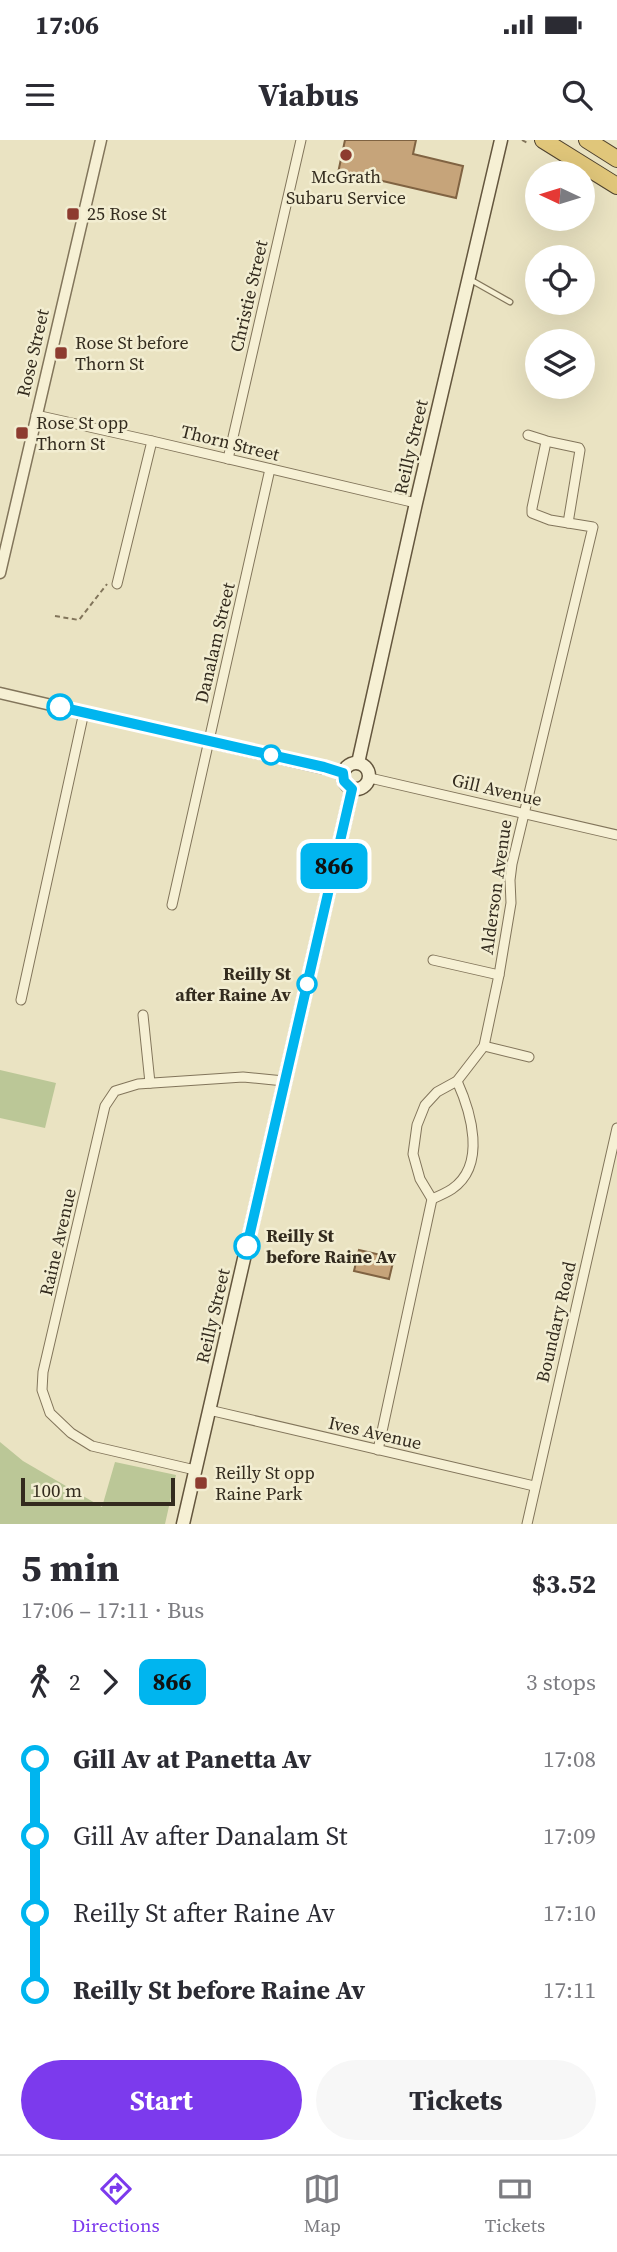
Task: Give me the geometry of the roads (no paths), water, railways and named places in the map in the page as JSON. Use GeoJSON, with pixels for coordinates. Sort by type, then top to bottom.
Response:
{"type":"FeatureCollection","features":[{"type":"Feature","properties":{"kind":"highway"},"geometry":{"type":"LineString","coordinates":[[543,140],[617,187]]}},
{"type":"Feature","properties":{"kind":"highway"},"geometry":{"type":"LineString","coordinates":[[587,140],[617,159]]}},
{"type":"Feature","properties":{"kind":"main road","name":"Reilly Street"},"geometry":{"type":"LineString","coordinates":[[358,763],[501,140]]}},
{"type":"Feature","properties":{"kind":"main road"},"geometry":{"type":"LineString","coordinates":[[358,763],[368,770],[370,778],[365,786],[352,789],[344,781],[343,773],[347,766],[358,763]]}},
{"type":"Feature","properties":{"kind":"main road","name":"Reilly Street"},"geometry":{"type":"LineString","coordinates":[[183,1524],[352,789]]}},
{"type":"Feature","properties":{"kind":"street","name":"Rose Street"},"geometry":{"type":"LineString","coordinates":[[0,573],[101,140]]}},
{"type":"Feature","properties":{"kind":"street","name":"Christie Street"},"geometry":{"type":"LineString","coordinates":[[228,459],[301,140]]}},
{"type":"Feature","properties":{"kind":"street","name":"Thorn Street"},"geometry":{"type":"LineString","coordinates":[[36,415],[416,503]]}},
{"type":"Feature","properties":{"kind":"street"},"geometry":{"type":"LineString","coordinates":[[528,435],[580,450],[568,523],[532,513],[545,440]]}},
{"type":"Feature","properties":{"kind":"street"},"geometry":{"type":"LineString","coordinates":[[117,584],[152,441]]}},
{"type":"Feature","properties":{"kind":"street","name":"Danalam Street"},"geometry":{"type":"LineString","coordinates":[[172,905],[270,470]]}},
{"type":"Feature","properties":{"kind":"street","name":"Alderson Avenue"},"geometry":{"type":"LineString","coordinates":[[432,1199],[420,1179],[413,1154],[417,1125],[425,1105],[437,1093],[457,1081],[484,1046],[511,903],[512,864],[593,527],[568,523]]}},
{"type":"Feature","properties":{"kind":"street"},"geometry":{"type":"LineString","coordinates":[[0,693],[343,773]]}},
{"type":"Feature","properties":{"kind":"street"},"geometry":{"type":"LineString","coordinates":[[21,1000],[84,712]]}},
{"type":"Feature","properties":{"kind":"street","name":"Gill Avenue"},"geometry":{"type":"LineString","coordinates":[[370,778],[617,835]]}},
{"type":"Feature","properties":{"kind":"street"},"geometry":{"type":"LineString","coordinates":[[433,960],[499,975]]}},
{"type":"Feature","properties":{"kind":"street"},"geometry":{"type":"LineString","coordinates":[[143,1015],[150,1083]]}},
{"type":"Feature","properties":{"kind":"street"},"geometry":{"type":"LineString","coordinates":[[484,1046],[528,1057]]}},
{"type":"Feature","properties":{"kind":"street","name":"Raine Avenue"},"geometry":{"type":"LineString","coordinates":[[195,1470],[92,1446],[71,1433],[50,1413],[42,1390],[44,1372],[105,1106],[115,1091],[150,1083],[243,1077],[284,1081]]}},
{"type":"Feature","properties":{"kind":"street"},"geometry":{"type":"LineString","coordinates":[[379,1450],[432,1199],[454,1188],[467,1171],[471,1157],[474,1138],[470,1116],[457,1081]]}},
{"type":"Feature","properties":{"kind":"street","name":"Boundary Road"},"geometry":{"type":"LineString","coordinates":[[527,1524],[617,1128]]}},
{"type":"Feature","properties":{"kind":"street","name":"Ives Avenue"},"geometry":{"type":"LineString","coordinates":[[209,1410],[534,1486]]}},
{"type":"Feature","properties":{"kind":"lane"},"geometry":{"type":"LineString","coordinates":[[468,280],[477,282],[510,302]]}},
{"type":"Feature","properties":{"kind":"place","name":"McGrath Subaru Service"},"geometry":{"type":"Point","coordinates":[346,155]}},
{"type":"Feature","properties":{"kind":"place","name":"25 Rose St"},"geometry":{"type":"Point","coordinates":[73,214]}},
{"type":"Feature","properties":{"kind":"place","name":"Rose St before Thorn St"},"geometry":{"type":"Point","coordinates":[61,353]}},
{"type":"Feature","properties":{"kind":"place","name":"Rose St opp Thorn St"},"geometry":{"type":"Point","coordinates":[22,433]}},
{"type":"Feature","properties":{"kind":"place","name":"Reilly St after Raine Av"},"geometry":{"type":"Point","coordinates":[307,984]}},
{"type":"Feature","properties":{"kind":"place","name":"Reilly St before Raine Av"},"geometry":{"type":"Point","coordinates":[247,1246]}},
{"type":"Feature","properties":{"kind":"place","name":"Reilly St opp Raine Park"},"geometry":{"type":"Point","coordinates":[201,1483]}}]}
